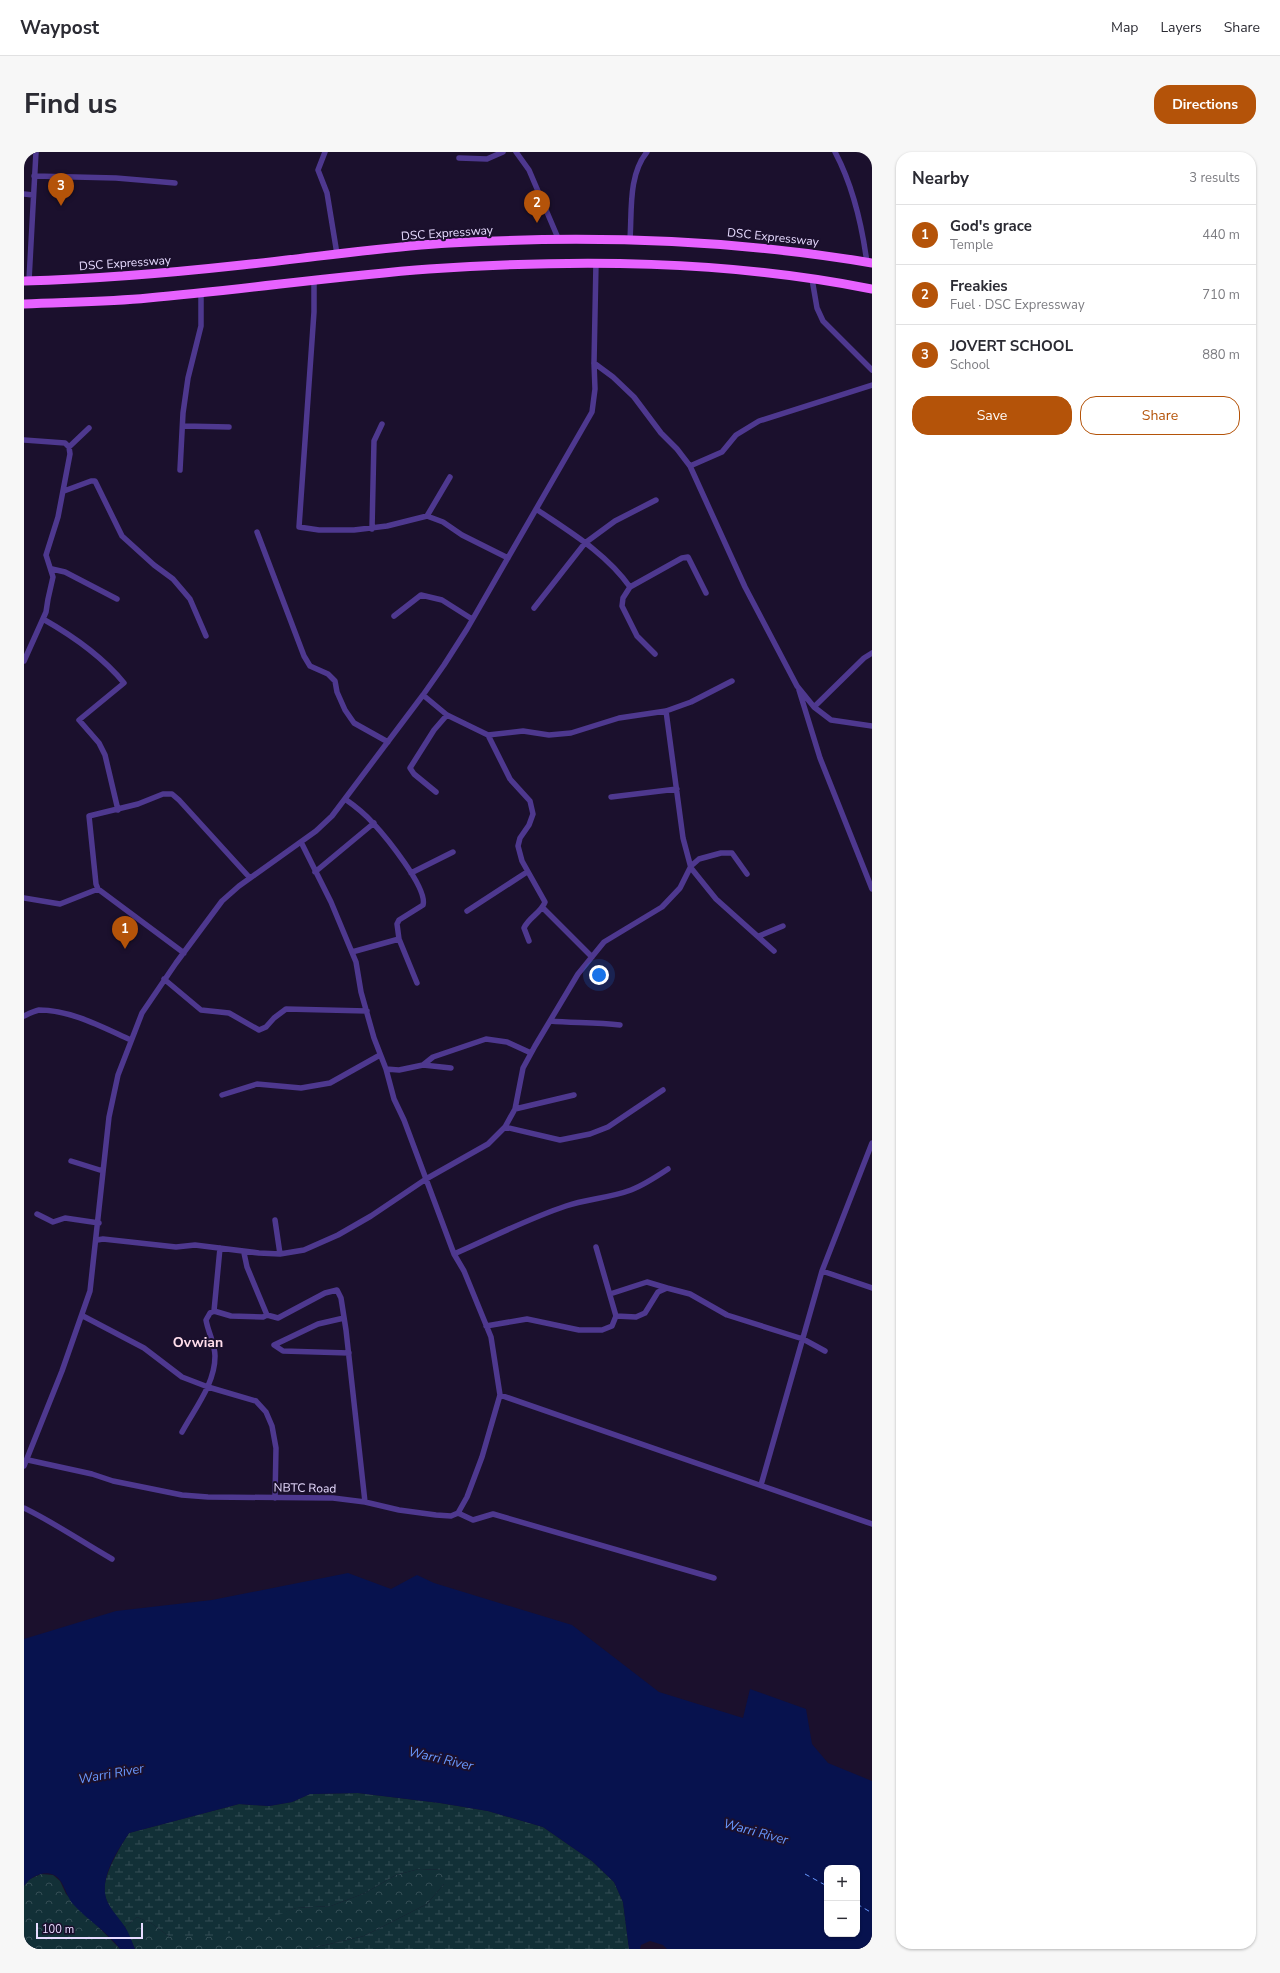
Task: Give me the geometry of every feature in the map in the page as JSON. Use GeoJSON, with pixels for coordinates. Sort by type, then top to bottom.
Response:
{"type":"FeatureCollection","features":[{"type":"Feature","properties":{"kind":"main road","name":"DSC Expressway"},"geometry":{"type":"LineString","coordinates":[[26,280],[167,272],[448,243],[558,238],[630,239],[734,244],[818,254],[869,263]]}},
{"type":"Feature","properties":{"kind":"main road"},"geometry":{"type":"LineString","coordinates":[[24,304],[147,298],[430,269],[596,263],[698,268],[760,273],[872,289]]}},
{"type":"Feature","properties":{"kind":"street"},"geometry":{"type":"LineString","coordinates":[[26,280],[36,152]]}},
{"type":"Feature","properties":{"kind":"street"},"geometry":{"type":"LineString","coordinates":[[325,152],[318,170],[327,193],[337,254]]}},
{"type":"Feature","properties":{"kind":"street"},"geometry":{"type":"LineString","coordinates":[[459,158],[487,159],[503,152]]}},
{"type":"Feature","properties":{"kind":"street"},"geometry":{"type":"LineString","coordinates":[[516,152],[529,170],[558,238]]}},
{"type":"Feature","properties":{"kind":"street"},"geometry":{"type":"LineString","coordinates":[[630,239],[633,182],[641,158],[647,152]]}},
{"type":"Feature","properties":{"kind":"street"},"geometry":{"type":"LineString","coordinates":[[835,152],[845,170],[862,230],[869,263]]}},
{"type":"Feature","properties":{"kind":"street"},"geometry":{"type":"LineString","coordinates":[[34,176],[116,178],[175,183]]}},
{"type":"Feature","properties":{"kind":"street"},"geometry":{"type":"LineString","coordinates":[[24,194],[33,195]]}},
{"type":"Feature","properties":{"kind":"street"},"geometry":{"type":"LineString","coordinates":[[24,1466],[28,1460],[83,1316],[90,1291],[114,1093],[118,1076],[142,1013],[164,979],[222,902],[250,878],[316,831],[345,799],[423,695],[472,620],[592,412],[595,389],[594,363],[596,263]]}},
{"type":"Feature","properties":{"kind":"street"},"geometry":{"type":"LineString","coordinates":[[812,280],[817,308],[823,320],[872,370]]}},
{"type":"Feature","properties":{"kind":"street"},"geometry":{"type":"LineString","coordinates":[[314,281],[314,312],[300,526],[303,528],[336,531],[372,529],[427,516],[443,522],[462,534],[508,558]]}},
{"type":"Feature","properties":{"kind":"street"},"geometry":{"type":"LineString","coordinates":[[180,470],[188,378],[202,326],[201,293]]}},
{"type":"Feature","properties":{"kind":"street"},"geometry":{"type":"LineString","coordinates":[[594,363],[613,377],[634,397],[690,466],[745,587],[798,686],[814,707],[831,720],[872,726]]}},
{"type":"Feature","properties":{"kind":"street"},"geometry":{"type":"LineString","coordinates":[[690,466],[722,452],[736,435],[759,421],[872,385]]}},
{"type":"Feature","properties":{"kind":"street"},"geometry":{"type":"LineString","coordinates":[[372,529],[374,441],[382,424]]}},
{"type":"Feature","properties":{"kind":"street"},"geometry":{"type":"LineString","coordinates":[[183,426],[229,427]]}},
{"type":"Feature","properties":{"kind":"street"},"geometry":{"type":"LineString","coordinates":[[69,447],[89,428]]}},
{"type":"Feature","properties":{"kind":"street"},"geometry":{"type":"LineString","coordinates":[[24,440],[65,444],[69,447]]}},
{"type":"Feature","properties":{"kind":"street"},"geometry":{"type":"LineString","coordinates":[[24,661],[42,619],[53,577],[52,569],[46,555],[64,491],[70,454],[69,447]]}},
{"type":"Feature","properties":{"kind":"street"},"geometry":{"type":"LineString","coordinates":[[427,516],[450,477]]}},
{"type":"Feature","properties":{"kind":"street"},"geometry":{"type":"LineString","coordinates":[[64,491],[91,481],[95,481],[122,536],[173,580],[190,599],[206,636]]}},
{"type":"Feature","properties":{"kind":"street"},"geometry":{"type":"LineString","coordinates":[[534,608],[585,543],[615,521],[656,500]]}},
{"type":"Feature","properties":{"kind":"street"},"geometry":{"type":"LineString","coordinates":[[536,509],[611,563],[630,587]]}},
{"type":"Feature","properties":{"kind":"street"},"geometry":{"type":"LineString","coordinates":[[257,532],[304,656],[310,666],[328,674],[334,681],[345,710],[354,722],[388,742]]}},
{"type":"Feature","properties":{"kind":"street"},"geometry":{"type":"LineString","coordinates":[[655,654],[637,636],[622,606],[623,598],[630,587],[682,558],[688,557],[706,593]]}},
{"type":"Feature","properties":{"kind":"street"},"geometry":{"type":"LineString","coordinates":[[52,569],[65,572],[117,598]]}},
{"type":"Feature","properties":{"kind":"street"},"geometry":{"type":"LineString","coordinates":[[394,616],[421,595],[442,600],[472,620]]}},
{"type":"Feature","properties":{"kind":"street"},"geometry":{"type":"LineString","coordinates":[[42,619],[67,633],[112,668],[124,683],[79,720],[99,743],[105,755],[118,810]]}},
{"type":"Feature","properties":{"kind":"street"},"geometry":{"type":"LineString","coordinates":[[814,707],[864,658],[872,653]]}},
{"type":"Feature","properties":{"kind":"street"},"geometry":{"type":"LineString","coordinates":[[423,695],[447,715],[488,736],[523,731],[558,736],[619,718],[666,711],[692,702],[732,681]]}},
{"type":"Feature","properties":{"kind":"street"},"geometry":{"type":"LineString","coordinates":[[798,686],[820,758],[872,889]]}},
{"type":"Feature","properties":{"kind":"street"},"geometry":{"type":"LineString","coordinates":[[666,711],[683,838],[691,868],[716,899],[774,951]]}},
{"type":"Feature","properties":{"kind":"street"},"geometry":{"type":"LineString","coordinates":[[436,792],[414,774],[410,768],[434,730],[447,715]]}},
{"type":"Feature","properties":{"kind":"street"},"geometry":{"type":"LineString","coordinates":[[488,736],[510,779],[524,794],[532,808],[531,820],[520,838],[518,846],[527,872],[546,902],[543,908],[533,915],[524,928],[528,941]]}},
{"type":"Feature","properties":{"kind":"street"},"geometry":{"type":"LineString","coordinates":[[611,797],[677,789]]}},
{"type":"Feature","properties":{"kind":"street"},"geometry":{"type":"LineString","coordinates":[[184,953],[98,890],[96,884],[89,816],[118,810],[163,794],[172,794],[250,878]]}},
{"type":"Feature","properties":{"kind":"street"},"geometry":{"type":"LineString","coordinates":[[345,799],[374,823],[411,873],[423,896],[423,905],[399,920],[397,924],[399,939],[417,982]]}},
{"type":"Feature","properties":{"kind":"street"},"geometry":{"type":"LineString","coordinates":[[315,872],[374,823]]}},
{"type":"Feature","properties":{"kind":"street"},"geometry":{"type":"LineString","coordinates":[[301,842],[331,902],[356,962],[367,1011],[394,1099],[454,1254],[464,1271],[491,1337],[500,1395],[482,1457],[467,1497],[458,1513],[473,1520],[493,1514],[714,1578]]}},
{"type":"Feature","properties":{"kind":"street"},"geometry":{"type":"LineString","coordinates":[[411,873],[453,852]]}},
{"type":"Feature","properties":{"kind":"street"},"geometry":{"type":"LineString","coordinates":[[97,1240],[103,1239],[176,1247],[195,1245],[244,1252],[280,1254],[304,1250],[338,1235],[371,1216],[426,1179],[488,1144],[505,1127],[515,1109],[523,1068],[578,974],[604,942],[662,907],[680,888],[691,868],[698,859],[721,853],[732,853],[747,874]]}},
{"type":"Feature","properties":{"kind":"street"},"geometry":{"type":"LineString","coordinates":[[467,911],[527,872]]}},
{"type":"Feature","properties":{"kind":"street"},"geometry":{"type":"LineString","coordinates":[[24,898],[60,904],[98,890]]}},
{"type":"Feature","properties":{"kind":"street"},"geometry":{"type":"LineString","coordinates":[[543,908],[592,956]]}},
{"type":"Feature","properties":{"kind":"street"},"geometry":{"type":"LineString","coordinates":[[759,936],[783,926]]}},
{"type":"Feature","properties":{"kind":"street"},"geometry":{"type":"LineString","coordinates":[[352,952],[399,939]]}},
{"type":"Feature","properties":{"kind":"street"},"geometry":{"type":"LineString","coordinates":[[164,979],[201,1010],[229,1013],[259,1030],[266,1027],[274,1018],[286,1009],[367,1011]]}},
{"type":"Feature","properties":{"kind":"street"},"geometry":{"type":"LineString","coordinates":[[24,1016],[37,1010],[61,1013],[92,1022],[131,1040]]}},
{"type":"Feature","properties":{"kind":"street"},"geometry":{"type":"LineString","coordinates":[[550,1021],[581,1023],[595,1022],[620,1025]]}},
{"type":"Feature","properties":{"kind":"street"},"geometry":{"type":"LineString","coordinates":[[423,1065],[433,1057],[486,1039],[507,1042],[531,1053]]}},
{"type":"Feature","properties":{"kind":"street"},"geometry":{"type":"LineString","coordinates":[[222,1096],[257,1084],[300,1088],[330,1083],[380,1055]]}},
{"type":"Feature","properties":{"kind":"street"},"geometry":{"type":"LineString","coordinates":[[386,1069],[399,1070],[423,1065],[451,1068]]}},
{"type":"Feature","properties":{"kind":"street"},"geometry":{"type":"LineString","coordinates":[[505,1127],[560,1140],[590,1134],[608,1127],[662,1090]]}},
{"type":"Feature","properties":{"kind":"street"},"geometry":{"type":"LineString","coordinates":[[515,1109],[574,1095]]}},
{"type":"Feature","properties":{"kind":"street"},"geometry":{"type":"LineString","coordinates":[[761,1485],[822,1271],[872,1143]]}},
{"type":"Feature","properties":{"kind":"street"},"geometry":{"type":"LineString","coordinates":[[71,1161],[104,1171]]}},
{"type":"Feature","properties":{"kind":"street"},"geometry":{"type":"LineString","coordinates":[[454,1254],[548,1212],[575,1203],[583,1203],[640,1187],[668,1169]]}},
{"type":"Feature","properties":{"kind":"street"},"geometry":{"type":"LineString","coordinates":[[37,1214],[53,1222],[65,1218],[99,1223]]}},
{"type":"Feature","properties":{"kind":"street"},"geometry":{"type":"LineString","coordinates":[[275,1220],[280,1254]]}},
{"type":"Feature","properties":{"kind":"street"},"geometry":{"type":"LineString","coordinates":[[486,1326],[527,1319],[579,1330],[602,1330],[612,1326],[616,1316],[596,1247]]}},
{"type":"Feature","properties":{"kind":"street"},"geometry":{"type":"LineString","coordinates":[[182,1432],[211,1380],[215,1356],[213,1342],[206,1320],[214,1311],[220,1248]]}},
{"type":"Feature","properties":{"kind":"street"},"geometry":{"type":"LineString","coordinates":[[244,1252],[247,1267],[267,1315]]}},
{"type":"Feature","properties":{"kind":"street"},"geometry":{"type":"LineString","coordinates":[[822,1271],[872,1288]]}},
{"type":"Feature","properties":{"kind":"street"},"geometry":{"type":"LineString","coordinates":[[610,1294],[647,1282],[690,1294],[727,1315],[803,1339],[825,1351]]}},
{"type":"Feature","properties":{"kind":"street"},"geometry":{"type":"LineString","coordinates":[[616,1316],[636,1317],[645,1313],[658,1292],[667,1288]]}},
{"type":"Feature","properties":{"kind":"street"},"geometry":{"type":"LineString","coordinates":[[214,1311],[231,1316],[263,1317],[267,1315],[278,1318],[325,1293],[337,1290],[341,1298],[349,1353],[365,1502]]}},
{"type":"Feature","properties":{"kind":"street"},"geometry":{"type":"LineString","coordinates":[[83,1316],[144,1348],[182,1377],[208,1387],[256,1401],[266,1412],[272,1426],[276,1448],[275,1498]]}},
{"type":"Feature","properties":{"kind":"street"},"geometry":{"type":"LineString","coordinates":[[344,1318],[318,1324],[274,1345],[283,1351],[349,1353]]}},
{"type":"Feature","properties":{"kind":"street"},"geometry":{"type":"LineString","coordinates":[[612,1326],[616,1332]]}},
{"type":"Feature","properties":{"kind":"street"},"geometry":{"type":"LineString","coordinates":[[500,1395],[872,1524]]}},
{"type":"Feature","properties":{"kind":"street","name":"NBTC Road"},"geometry":{"type":"LineString","coordinates":[[28,1460],[92,1474],[112,1481],[182,1495],[208,1497],[333,1498],[365,1502],[399,1510],[436,1515],[451,1516],[458,1513]]}},
{"type":"Feature","properties":{"kind":"street"},"geometry":{"type":"LineString","coordinates":[[24,1508],[54,1522],[77,1540],[112,1559]]}},
{"type":"Feature","properties":{"kind":"green space"},"geometry":{"type":"Polygon","coordinates":[[[358,1793],[440,1803],[488,1811],[543,1827],[592,1861],[614,1882],[623,1902],[629,1949],[308,1949],[364,1936],[427,1904],[444,1884],[444,1870],[419,1869],[396,1875],[365,1893],[331,1906],[296,1908],[238,1931],[214,1937],[170,1937],[151,1923],[137,1917],[125,1927],[108,1904],[105,1895],[105,1888],[108,1872],[116,1854],[129,1833],[239,1804],[269,1806],[292,1802],[310,1794],[358,1793]]]}},
{"type":"Feature","properties":{"kind":"green space"},"geometry":{"type":"Polygon","coordinates":[[[419,1869],[444,1870],[444,1884],[427,1904],[364,1936],[308,1949],[135,1949],[125,1927],[137,1917],[151,1923],[170,1937],[267,1918],[296,1908],[331,1906],[365,1893],[396,1875],[419,1869]]]}},
{"type":"Feature","properties":{"kind":"green space"},"geometry":{"type":"Polygon","coordinates":[[[41,1874],[53,1875],[60,1881],[66,1894],[120,1949],[24,1949],[24,1886],[28,1880],[41,1874]]]}},
{"type":"Feature","properties":{"kind":"water","name":"Warri River"},"geometry":{"type":"Polygon","coordinates":[[[348,1573],[391,1589],[417,1575],[434,1583],[572,1625],[659,1692],[743,1718],[750,1689],[806,1709],[812,1744],[828,1763],[872,1781],[872,1949],[667,1949],[663,1945],[650,1941],[641,1945],[640,1949],[629,1949],[623,1902],[614,1882],[592,1861],[543,1827],[488,1811],[440,1803],[358,1793],[310,1794],[292,1802],[269,1806],[239,1804],[129,1833],[112,1862],[106,1877],[105,1885],[106,1898],[126,1929],[135,1949],[120,1949],[73,1904],[63,1884],[54,1875],[46,1873],[37,1875],[24,1886],[24,1639],[116,1611],[212,1600],[348,1573]]]}},
{"type":"Feature","properties":{"kind":"ferry route"},"geometry":{"type":"LineString","coordinates":[[805,1874],[824,1884]]}},
{"type":"Feature","properties":{"kind":"ferry route"},"geometry":{"type":"LineString","coordinates":[[860,1906],[872,1913]]}},
{"type":"Feature","properties":{"kind":"place","name":"JOVERT SCHOOL"},"geometry":{"type":"Point","coordinates":[61,206]}},
{"type":"Feature","properties":{"kind":"place","name":"Freakies"},"geometry":{"type":"Point","coordinates":[537,223]}},
{"type":"Feature","properties":{"kind":"place","name":"God's grace"},"geometry":{"type":"Point","coordinates":[125,949]}},
{"type":"Feature","properties":{"kind":"district","name":"Ovwian"},"geometry":{"type":"Point","coordinates":[198,1342]}}]}
